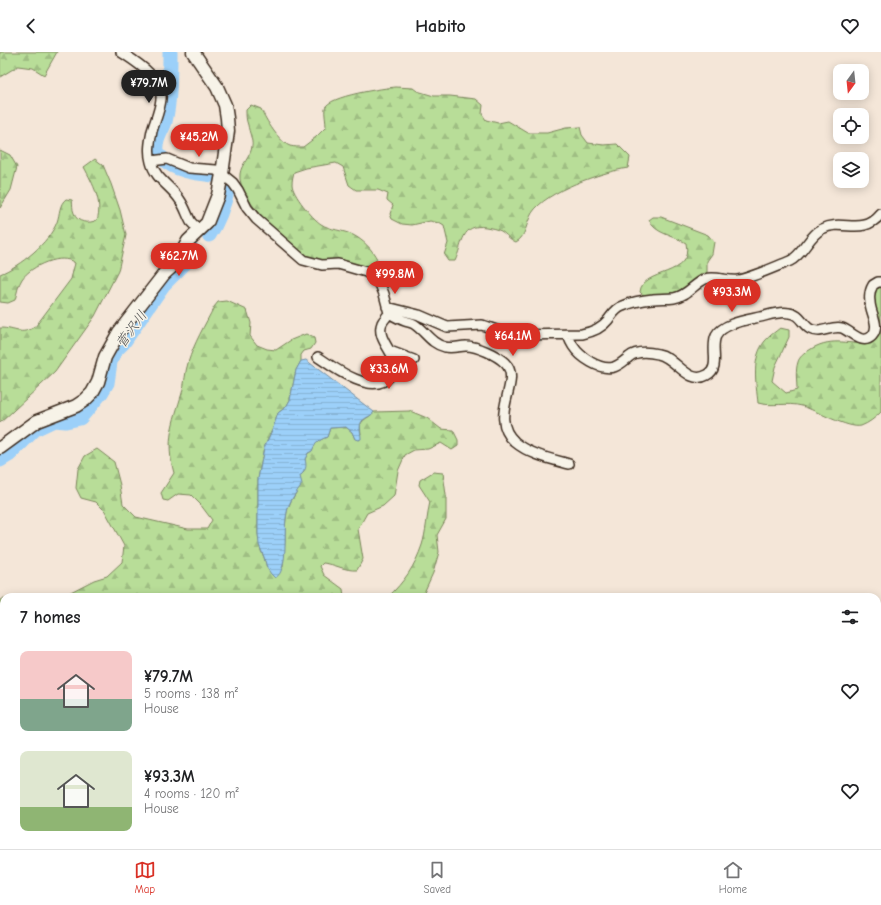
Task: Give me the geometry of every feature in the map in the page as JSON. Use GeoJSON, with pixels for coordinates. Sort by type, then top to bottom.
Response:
{"type":"FeatureCollection","features":[{"type":"Feature","properties":{"kind":"street"},"geometry":{"type":"LineString","coordinates":[[121,52],[139,63],[156,82],[161,92],[161,100],[149,150],[154,161],[153,169],[159,178],[181,201],[191,222],[199,232]]}},
{"type":"Feature","properties":{"kind":"street"},"geometry":{"type":"LineString","coordinates":[[0,448],[36,421],[76,406],[92,393],[98,382],[105,357],[118,332],[164,274],[174,265],[188,241],[208,223],[218,195],[228,132],[225,105],[217,87],[193,52]]}},
{"type":"Feature","properties":{"kind":"street"},"geometry":{"type":"LineString","coordinates":[[154,161],[167,159],[189,168],[216,170],[238,190],[247,208],[256,219],[303,260],[322,265],[338,264],[366,272],[380,284],[388,310],[382,324],[382,337],[395,364],[394,369],[386,380],[380,383],[371,383],[350,377],[318,357]]}},
{"type":"Feature","properties":{"kind":"street"},"geometry":{"type":"LineString","coordinates":[[388,310],[420,315],[446,327],[482,325],[505,333],[517,335],[568,335],[591,333],[603,325],[619,307],[653,299],[674,298],[682,295],[705,279],[738,280],[784,263],[798,256],[816,233],[822,229],[833,226],[863,227],[877,219],[881,214]]}},
{"type":"Feature","properties":{"kind":"street"},"geometry":{"type":"LineString","coordinates":[[568,335],[580,354],[600,366],[608,368],[615,367],[634,354],[649,352],[664,355],[688,375],[694,378],[700,378],[707,375],[711,371],[714,363],[714,345],[716,335],[731,324],[782,312],[791,313],[798,316],[810,330],[820,332],[834,328],[843,328],[856,337],[865,339],[871,338],[876,326],[876,319],[870,304],[870,292],[873,285],[881,282]]}},
{"type":"Feature","properties":{"kind":"street"},"geometry":{"type":"LineString","coordinates":[[388,310],[404,321],[413,323],[438,345],[447,348],[467,346],[475,348],[484,351],[504,362],[509,367],[510,373],[510,386],[503,411],[505,429],[514,442],[521,447],[569,464]]}},
{"type":"Feature","properties":{"kind":"street"},"geometry":{"type":"LineString","coordinates":[[390,351],[414,360]]}},
{"type":"Feature","properties":{"kind":"green space"},"geometry":{"type":"Polygon","coordinates":[[[0,52],[57,52],[44,75],[33,68],[18,66],[0,77],[0,52]]]}},
{"type":"Feature","properties":{"kind":"green space"},"geometry":{"type":"Polygon","coordinates":[[[396,87],[413,88],[417,91],[434,96],[476,99],[483,105],[482,114],[486,120],[498,123],[508,121],[528,133],[547,133],[566,128],[580,127],[582,135],[588,143],[604,145],[617,144],[630,157],[628,168],[590,178],[549,197],[532,213],[522,237],[516,242],[498,230],[486,227],[472,228],[464,236],[455,261],[448,261],[444,255],[448,243],[444,226],[430,221],[412,225],[402,224],[392,219],[390,214],[393,205],[387,200],[388,194],[378,190],[356,190],[349,185],[343,167],[336,163],[306,168],[294,172],[292,182],[295,194],[303,206],[321,224],[328,228],[349,233],[360,239],[370,248],[377,259],[370,268],[364,270],[316,261],[294,248],[268,224],[247,197],[241,185],[241,170],[250,154],[252,144],[246,119],[246,110],[251,105],[261,109],[269,124],[286,144],[295,147],[303,147],[326,127],[325,108],[328,104],[357,93],[396,87]]]}},
{"type":"Feature","properties":{"kind":"green space"},"geometry":{"type":"Polygon","coordinates":[[[0,150],[10,155],[17,167],[11,190],[0,208],[0,150]]]}},
{"type":"Feature","properties":{"kind":"green space"},"geometry":{"type":"Polygon","coordinates":[[[95,159],[103,165],[111,184],[120,210],[126,235],[118,271],[95,316],[55,372],[0,423],[0,328],[25,331],[35,327],[71,279],[75,263],[62,259],[54,260],[32,269],[22,279],[15,300],[8,303],[0,302],[0,274],[25,260],[41,246],[53,230],[57,222],[61,206],[66,199],[72,200],[73,211],[77,219],[84,222],[97,220],[99,213],[98,200],[94,186],[84,167],[95,159]]]}},
{"type":"Feature","properties":{"kind":"green space"},"geometry":{"type":"Polygon","coordinates":[[[653,217],[661,217],[708,235],[714,242],[712,254],[707,261],[707,272],[704,279],[690,294],[646,298],[640,292],[643,284],[649,279],[675,268],[682,262],[686,254],[686,243],[655,228],[649,220],[653,217]]]}},
{"type":"Feature","properties":{"kind":"green space"},"geometry":{"type":"Polygon","coordinates":[[[878,287],[881,288],[881,412],[879,414],[861,426],[855,426],[840,422],[802,406],[791,404],[769,405],[758,403],[756,363],[761,348],[768,337],[780,328],[789,330],[789,337],[775,367],[772,381],[786,393],[797,390],[797,365],[801,357],[808,351],[816,346],[831,342],[869,344],[875,339],[871,290],[878,287]]]}},
{"type":"Feature","properties":{"kind":"green space"},"geometry":{"type":"Polygon","coordinates":[[[227,301],[247,310],[251,323],[250,336],[257,345],[267,349],[276,350],[291,340],[306,334],[314,338],[315,343],[311,349],[304,351],[301,355],[301,361],[296,370],[290,400],[286,407],[278,413],[264,448],[258,479],[258,534],[261,551],[267,568],[283,567],[287,511],[296,493],[300,476],[304,472],[305,459],[308,453],[312,451],[318,442],[327,437],[330,428],[346,427],[352,432],[355,439],[361,434],[360,425],[362,422],[374,412],[410,411],[427,418],[441,429],[453,430],[458,440],[458,446],[452,450],[441,443],[428,449],[414,450],[405,455],[398,471],[394,496],[383,506],[367,513],[358,529],[363,559],[357,570],[323,563],[320,566],[324,575],[343,589],[344,593],[69,593],[94,580],[107,576],[122,562],[124,546],[105,511],[96,502],[81,498],[76,488],[78,469],[85,456],[97,449],[114,462],[123,504],[136,517],[188,529],[207,529],[212,520],[191,495],[178,494],[168,501],[163,500],[161,493],[174,473],[170,451],[171,432],[183,389],[187,366],[196,341],[218,302],[227,301]]]}},
{"type":"Feature","properties":{"kind":"green space"},"geometry":{"type":"Polygon","coordinates":[[[433,472],[443,473],[446,495],[446,519],[437,535],[439,552],[433,573],[424,593],[392,593],[399,586],[416,560],[425,535],[430,502],[419,485],[420,480],[433,472]]]}},
{"type":"Feature","properties":{"kind":"water"},"geometry":{"type":"Polygon","coordinates":[[[306,360],[374,412],[360,424],[361,439],[355,439],[352,432],[346,427],[330,428],[327,437],[318,442],[312,451],[308,453],[305,459],[306,468],[300,476],[302,484],[289,504],[286,519],[283,565],[280,573],[275,578],[267,568],[259,545],[258,479],[264,448],[278,413],[286,407],[290,400],[296,370],[301,361],[306,360]]]}},
{"type":"Feature","properties":{"kind":"waterway","name":"菅沢川"},"geometry":{"type":"LineString","coordinates":[[170,52],[168,105],[165,122],[156,146],[157,154],[179,169],[213,175]]}},
{"type":"Feature","properties":{"kind":"waterway","name":"菅沢川"},"geometry":{"type":"LineString","coordinates":[[209,235],[221,212],[228,187]]}},
{"type":"Feature","properties":{"kind":"waterway","name":"菅沢川"},"geometry":{"type":"LineString","coordinates":[[0,460],[10,454],[35,429],[54,420],[66,421],[80,418],[101,393],[107,383],[110,362],[115,351],[123,343],[163,285],[186,262],[191,248]]}}]}
